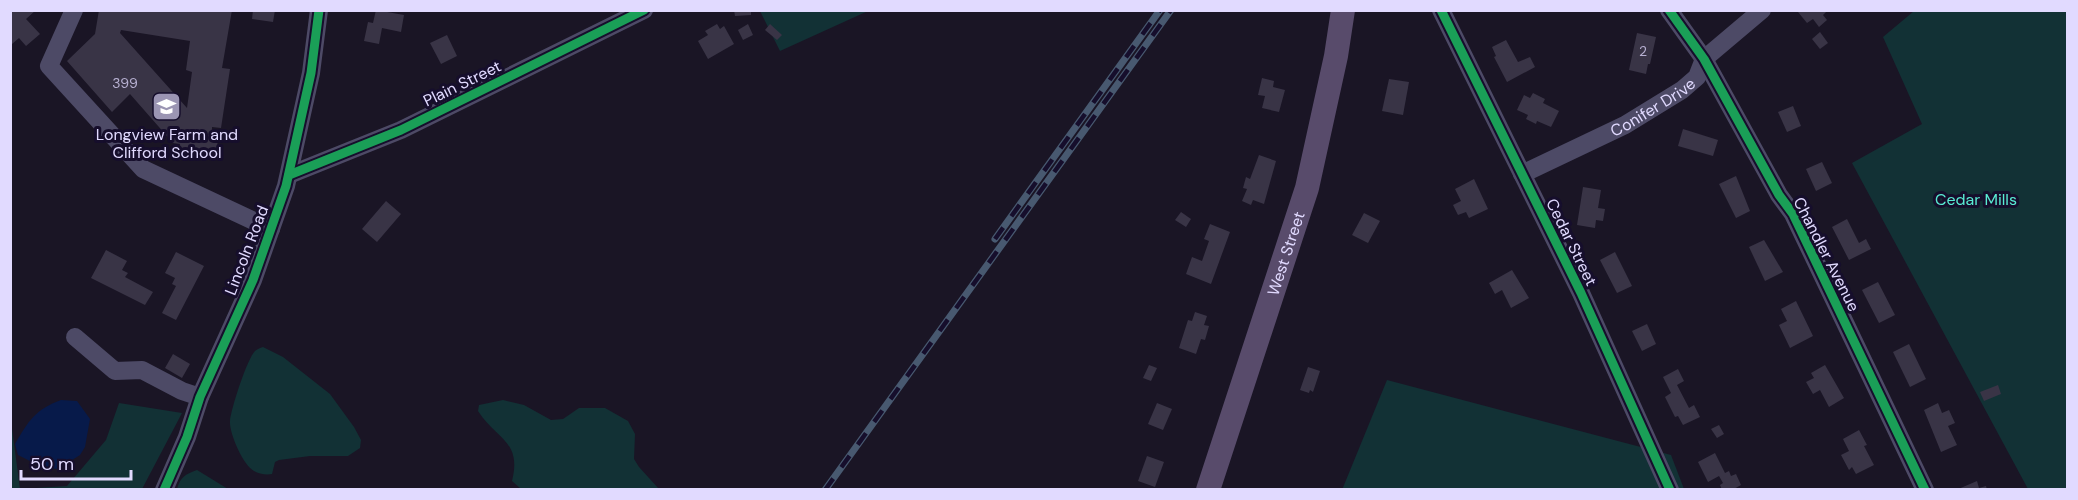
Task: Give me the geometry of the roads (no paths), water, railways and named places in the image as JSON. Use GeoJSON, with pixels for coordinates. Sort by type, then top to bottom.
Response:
{"type":"FeatureCollection","features":[{"type":"Feature","properties":{"kind":"main road","name":"West Street"},"geometry":{"type":"LineString","coordinates":[[1208,489],[1307,188],[1344,10]]}},
{"type":"Feature","properties":{"kind":"street"},"geometry":{"type":"LineString","coordinates":[[74,10],[49,66],[57,75],[143,169],[271,230]]}},
{"type":"Feature","properties":{"kind":"street","name":"Lincoln Road"},"geometry":{"type":"LineString","coordinates":[[164,489],[187,437],[200,397],[253,280],[289,175],[311,73],[319,10]]}},
{"type":"Feature","properties":{"kind":"street","name":"Plain Street"},"geometry":{"type":"LineString","coordinates":[[289,175],[401,130],[645,10]]}},
{"type":"Feature","properties":{"kind":"street","name":"Cedar Street"},"geometry":{"type":"LineString","coordinates":[[1441,10],[1581,292],[1671,489]]}},
{"type":"Feature","properties":{"kind":"street","name":"Chandler Avenue"},"geometry":{"type":"LineString","coordinates":[[1670,10],[1704,59],[1779,195],[1793,213],[1925,489]]}},
{"type":"Feature","properties":{"kind":"street","name":"Conifer Drive"},"geometry":{"type":"LineString","coordinates":[[1522,174],[1625,125],[1682,90],[1697,77],[1704,59],[1762,10]]}},
{"type":"Feature","properties":{"kind":"street"},"geometry":{"type":"LineString","coordinates":[[75,337],[115,371],[142,370],[200,397]]}},
{"type":"Feature","properties":{"kind":"water"},"geometry":{"type":"Polygon","coordinates":[[[61,400],[77,401],[90,419],[85,447],[80,455],[58,469],[42,467],[18,455],[15,444],[29,422],[45,407],[61,400]]]}},
{"type":"Feature","properties":{"kind":"railway"},"geometry":{"type":"LineString","coordinates":[[995,239],[1160,10]]}},
{"type":"Feature","properties":{"kind":"railway"},"geometry":{"type":"LineString","coordinates":[[825,490],[1171,10]]}},
{"type":"Feature","properties":{"kind":"place","name":"Longview Farm and Clifford School"},"geometry":{"type":"Point","coordinates":[167,106]}},
{"type":"Feature","properties":{"kind":"park label","name":"Cedar Mills"},"geometry":{"type":"Point","coordinates":[1976,199]}}]}
